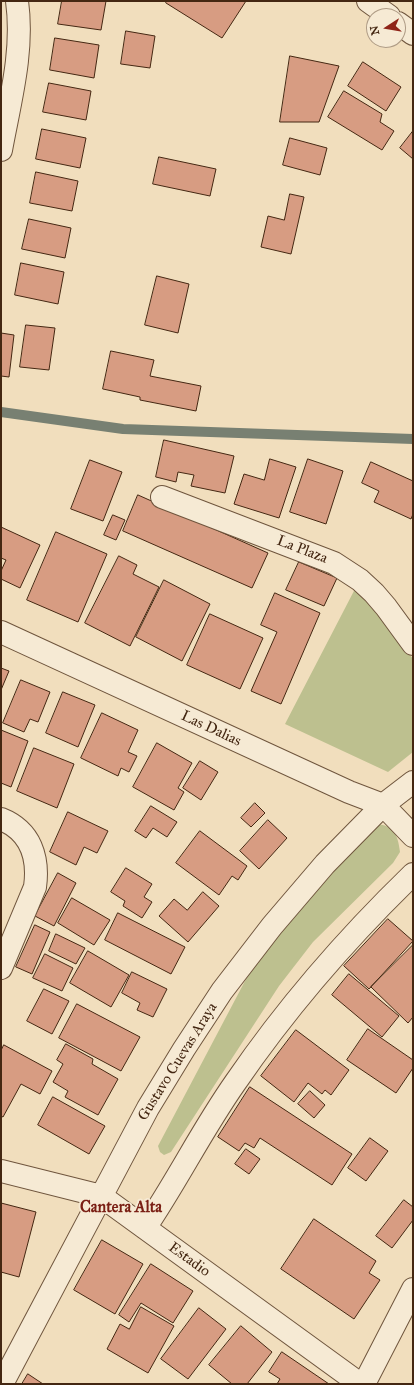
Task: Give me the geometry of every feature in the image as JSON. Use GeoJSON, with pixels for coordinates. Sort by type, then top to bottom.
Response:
{"type":"FeatureCollection","features":[{"type":"Feature","properties":{"kind":"street"},"geometry":{"type":"LineString","coordinates":[[1,150],[9,62],[19,20],[17,1]]}},
{"type":"Feature","properties":{"kind":"street"},"geometry":{"type":"LineString","coordinates":[[368,1],[377,8]]}},
{"type":"Feature","properties":{"kind":"street","name":"La Plaza"},"geometry":{"type":"LineString","coordinates":[[162,497],[334,563],[360,580],[374,593],[413,644]]}},
{"type":"Feature","properties":{"kind":"street","name":"Las Dalias"},"geometry":{"type":"LineString","coordinates":[[1,632],[342,788],[383,805],[413,836]]}},
{"type":"Feature","properties":{"kind":"street","name":"Gustavo Cuevas Araya"},"geometry":{"type":"LineString","coordinates":[[2,1384],[148,1108],[184,1049],[222,992],[277,920],[325,864],[383,805],[413,782]]}},
{"type":"Feature","properties":{"kind":"street"},"geometry":{"type":"LineString","coordinates":[[1,968],[35,887],[37,874],[36,860],[31,846],[17,828],[4,820]]}},
{"type":"Feature","properties":{"kind":"street"},"geometry":{"type":"LineString","coordinates":[[145,1228],[165,1198],[198,1140],[234,1084],[274,1029],[315,977],[353,935],[413,874]]}},
{"type":"Feature","properties":{"kind":"street","name":"Estadio"},"geometry":{"type":"LineString","coordinates":[[1,1171],[101,1196],[360,1384]]}},
{"type":"Feature","properties":{"kind":"street"},"geometry":{"type":"LineString","coordinates":[[364,1384],[413,1289]]}},
{"type":"Feature","properties":{"kind":"green space"},"geometry":{"type":"Polygon","coordinates":[[[356,587],[388,624],[413,659],[413,752],[388,772],[285,724],[356,587]]]}},
{"type":"Feature","properties":{"kind":"green space"},"geometry":{"type":"Polygon","coordinates":[[[373,824],[380,824],[390,828],[393,831],[398,840],[400,852],[393,863],[313,942],[279,986],[171,1152],[164,1155],[160,1152],[158,1146],[245,981],[260,956],[373,824]]]}},
{"type":"Feature","properties":{"kind":"building"},"geometry":{"type":"Polygon","coordinates":[[[62,1],[106,1],[101,30],[58,24],[62,1]]]}},
{"type":"Feature","properties":{"kind":"building"},"geometry":{"type":"Polygon","coordinates":[[[167,1],[246,1],[222,38],[166,3],[167,1]]]}},
{"type":"Feature","properties":{"kind":"building"},"geometry":{"type":"Polygon","coordinates":[[[126,31],[155,36],[150,68],[121,64],[126,31]]]}},
{"type":"Feature","properties":{"kind":"building"},"geometry":{"type":"Polygon","coordinates":[[[55,38],[99,45],[94,78],[50,70],[55,38]]]}},
{"type":"Feature","properties":{"kind":"building"},"geometry":{"type":"Polygon","coordinates":[[[290,56],[339,66],[319,122],[280,122],[290,56]]]}},
{"type":"Feature","properties":{"kind":"building"},"geometry":{"type":"Polygon","coordinates":[[[363,62],[401,87],[386,111],[348,86],[363,62]]]}},
{"type":"Feature","properties":{"kind":"building"},"geometry":{"type":"Polygon","coordinates":[[[49,83],[91,91],[86,120],[43,112],[49,83]]]}},
{"type":"Feature","properties":{"kind":"building"},"geometry":{"type":"Polygon","coordinates":[[[344,91],[382,114],[380,122],[394,131],[382,150],[328,117],[344,91]]]}},
{"type":"Feature","properties":{"kind":"building"},"geometry":{"type":"Polygon","coordinates":[[[42,129],[86,138],[80,168],[36,159],[42,129]]]}},
{"type":"Feature","properties":{"kind":"building"},"geometry":{"type":"Polygon","coordinates":[[[413,131],[413,159],[400,148],[413,131]]]}},
{"type":"Feature","properties":{"kind":"building"},"geometry":{"type":"Polygon","coordinates":[[[290,138],[327,148],[320,175],[283,165],[290,138]]]}},
{"type":"Feature","properties":{"kind":"building"},"geometry":{"type":"Polygon","coordinates":[[[159,157],[216,169],[210,196],[153,184],[159,157]]]}},
{"type":"Feature","properties":{"kind":"building"},"geometry":{"type":"Polygon","coordinates":[[[36,172],[78,181],[72,211],[30,203],[36,172]]]}},
{"type":"Feature","properties":{"kind":"building"},"geometry":{"type":"Polygon","coordinates":[[[290,194],[304,197],[291,254],[261,247],[268,216],[284,220],[290,194]]]}},
{"type":"Feature","properties":{"kind":"building"},"geometry":{"type":"Polygon","coordinates":[[[29,219],[71,228],[65,258],[22,249],[29,219]]]}},
{"type":"Feature","properties":{"kind":"building"},"geometry":{"type":"Polygon","coordinates":[[[21,263],[64,272],[58,304],[15,295],[21,263]]]}},
{"type":"Feature","properties":{"kind":"building"},"geometry":{"type":"Polygon","coordinates":[[[157,276],[189,284],[178,333],[145,325],[157,276]]]}},
{"type":"Feature","properties":{"kind":"building"},"geometry":{"type":"Polygon","coordinates":[[[26,325],[55,328],[49,370],[20,367],[26,325]]]}},
{"type":"Feature","properties":{"kind":"building"},"geometry":{"type":"Polygon","coordinates":[[[1,333],[14,335],[9,377],[1,376],[1,333]]]}},
{"type":"Feature","properties":{"kind":"building"},"geometry":{"type":"Polygon","coordinates":[[[111,351],[154,360],[150,376],[201,386],[196,411],[140,400],[140,397],[103,389],[111,351]]]}},
{"type":"Feature","properties":{"kind":"building"},"geometry":{"type":"Polygon","coordinates":[[[164,440],[234,456],[225,493],[191,486],[194,475],[178,472],[176,482],[156,477],[164,440]]]}},
{"type":"Feature","properties":{"kind":"building"},"geometry":{"type":"Polygon","coordinates":[[[270,459],[296,467],[279,518],[234,504],[244,474],[264,480],[270,459]]]}},
{"type":"Feature","properties":{"kind":"building"},"geometry":{"type":"Polygon","coordinates":[[[308,459],[343,471],[326,524],[290,512],[308,459]]]}},
{"type":"Feature","properties":{"kind":"building"},"geometry":{"type":"Polygon","coordinates":[[[90,460],[122,472],[103,521],[71,509],[90,460]]]}},
{"type":"Feature","properties":{"kind":"building"},"geometry":{"type":"Polygon","coordinates":[[[371,462],[413,481],[413,514],[411,519],[374,502],[379,491],[362,483],[371,462]]]}},
{"type":"Feature","properties":{"kind":"building"},"geometry":{"type":"Polygon","coordinates":[[[138,495],[268,553],[252,588],[123,531],[138,495]]]}},
{"type":"Feature","properties":{"kind":"building"},"geometry":{"type":"Polygon","coordinates":[[[113,515],[125,520],[116,540],[104,535],[113,515]]]}},
{"type":"Feature","properties":{"kind":"building"},"geometry":{"type":"Polygon","coordinates":[[[1,527],[40,545],[20,588],[1,579],[1,571],[6,560],[1,558],[1,527]]]}},
{"type":"Feature","properties":{"kind":"building"},"geometry":{"type":"Polygon","coordinates":[[[56,532],[107,554],[78,622],[27,600],[56,532]]]}},
{"type":"Feature","properties":{"kind":"building"},"geometry":{"type":"Polygon","coordinates":[[[119,556],[137,565],[133,574],[159,587],[130,646],[85,623],[119,556]]]}},
{"type":"Feature","properties":{"kind":"building"},"geometry":{"type":"Polygon","coordinates":[[[299,562],[337,578],[324,606],[286,590],[299,562]]]}},
{"type":"Feature","properties":{"kind":"building"},"geometry":{"type":"Polygon","coordinates":[[[164,580],[210,604],[182,661],[136,637],[164,580]]]}},
{"type":"Feature","properties":{"kind":"building"},"geometry":{"type":"Polygon","coordinates":[[[275,593],[320,613],[281,704],[251,691],[277,632],[261,625],[275,593]]]}},
{"type":"Feature","properties":{"kind":"building"},"geometry":{"type":"Polygon","coordinates":[[[210,614],[263,638],[240,689],[187,665],[210,614]]]}},
{"type":"Feature","properties":{"kind":"building"},"geometry":{"type":"Polygon","coordinates":[[[1,668],[9,671],[1,690],[1,668]]]}},
{"type":"Feature","properties":{"kind":"building"},"geometry":{"type":"Polygon","coordinates":[[[21,680],[50,692],[38,722],[30,719],[24,732],[3,723],[21,680]]]}},
{"type":"Feature","properties":{"kind":"building"},"geometry":{"type":"Polygon","coordinates":[[[63,692],[95,705],[78,747],[46,733],[63,692]]]}},
{"type":"Feature","properties":{"kind":"building"},"geometry":{"type":"Polygon","coordinates":[[[102,713],[138,730],[128,752],[137,756],[129,772],[121,768],[118,776],[81,758],[102,713]]]}},
{"type":"Feature","properties":{"kind":"building"},"geometry":{"type":"Polygon","coordinates":[[[1,730],[28,741],[11,787],[1,783],[1,730]]]}},
{"type":"Feature","properties":{"kind":"building"},"geometry":{"type":"Polygon","coordinates":[[[157,743],[192,763],[178,788],[184,792],[174,810],[133,787],[157,743]]]}},
{"type":"Feature","properties":{"kind":"building"},"geometry":{"type":"Polygon","coordinates":[[[34,748],[74,764],[57,808],[17,791],[34,748]]]}},
{"type":"Feature","properties":{"kind":"building"},"geometry":{"type":"Polygon","coordinates":[[[200,761],[218,772],[201,800],[183,788],[200,761]]]}},
{"type":"Feature","properties":{"kind":"building"},"geometry":{"type":"Polygon","coordinates":[[[255,803],[265,813],[251,827],[241,818],[255,803]]]}},
{"type":"Feature","properties":{"kind":"building"},"geometry":{"type":"Polygon","coordinates":[[[151,806],[177,822],[167,837],[153,828],[146,838],[135,831],[151,806]]]}},
{"type":"Feature","properties":{"kind":"building"},"geometry":{"type":"Polygon","coordinates":[[[68,812],[108,831],[97,853],[84,847],[76,865],[50,852],[68,812]]]}},
{"type":"Feature","properties":{"kind":"building"},"geometry":{"type":"Polygon","coordinates":[[[268,820],[287,838],[259,869],[240,851],[268,820]]]}},
{"type":"Feature","properties":{"kind":"building"},"geometry":{"type":"Polygon","coordinates":[[[200,831],[247,866],[238,880],[232,876],[219,895],[176,863],[200,831]]]}},
{"type":"Feature","properties":{"kind":"building"},"geometry":{"type":"Polygon","coordinates":[[[126,868],[152,884],[144,897],[152,902],[142,918],[123,906],[125,901],[111,892],[126,868]]]}},
{"type":"Feature","properties":{"kind":"building"},"geometry":{"type":"Polygon","coordinates":[[[58,873],[76,883],[54,926],[35,916],[58,873]]]}},
{"type":"Feature","properties":{"kind":"building"},"geometry":{"type":"Polygon","coordinates":[[[203,892],[219,906],[188,942],[159,916],[174,899],[187,910],[203,892]]]}},
{"type":"Feature","properties":{"kind":"building"},"geometry":{"type":"Polygon","coordinates":[[[72,898],[110,920],[94,945],[58,923],[72,898]]]}},
{"type":"Feature","properties":{"kind":"building"},"geometry":{"type":"Polygon","coordinates":[[[118,913],[185,947],[171,974],[105,940],[118,913]]]}},
{"type":"Feature","properties":{"kind":"building"},"geometry":{"type":"Polygon","coordinates":[[[388,919],[413,941],[369,989],[344,966],[388,919]]]}},
{"type":"Feature","properties":{"kind":"building"},"geometry":{"type":"Polygon","coordinates":[[[35,925],[50,932],[32,974],[16,967],[35,925]]]}},
{"type":"Feature","properties":{"kind":"building"},"geometry":{"type":"Polygon","coordinates":[[[56,934],[85,948],[76,964],[49,951],[56,934]]]}},
{"type":"Feature","properties":{"kind":"building"},"geometry":{"type":"Polygon","coordinates":[[[413,945],[413,1017],[408,1023],[371,987],[413,945]]]}},
{"type":"Feature","properties":{"kind":"building"},"geometry":{"type":"Polygon","coordinates":[[[88,951],[129,975],[111,1007],[70,983],[88,951]]]}},
{"type":"Feature","properties":{"kind":"building"},"geometry":{"type":"Polygon","coordinates":[[[45,954],[73,968],[62,991],[33,978],[45,954]]]}},
{"type":"Feature","properties":{"kind":"building"},"geometry":{"type":"Polygon","coordinates":[[[132,972],[167,989],[153,1017],[137,1010],[140,1003],[122,993],[132,972]]]}},
{"type":"Feature","properties":{"kind":"building"},"geometry":{"type":"Polygon","coordinates":[[[349,974],[399,1016],[382,1037],[332,995],[349,974]]]}},
{"type":"Feature","properties":{"kind":"building"},"geometry":{"type":"Polygon","coordinates":[[[44,989],[69,1001],[52,1034],[27,1021],[44,989]]]}},
{"type":"Feature","properties":{"kind":"building"},"geometry":{"type":"Polygon","coordinates":[[[77,1004],[140,1037],[121,1071],[59,1038],[77,1004]]]}},
{"type":"Feature","properties":{"kind":"building"},"geometry":{"type":"Polygon","coordinates":[[[368,1029],[413,1060],[413,1068],[396,1093],[347,1060],[368,1029]]]}},
{"type":"Feature","properties":{"kind":"building"},"geometry":{"type":"Polygon","coordinates":[[[296,1030],[349,1070],[331,1095],[325,1090],[322,1094],[308,1083],[294,1102],[261,1076],[296,1030]]]}},
{"type":"Feature","properties":{"kind":"building"},"geometry":{"type":"Polygon","coordinates":[[[66,1044],[93,1059],[92,1064],[118,1079],[98,1115],[65,1097],[68,1091],[53,1082],[63,1064],[57,1060],[66,1044]]]}},
{"type":"Feature","properties":{"kind":"building"},"geometry":{"type":"Polygon","coordinates":[[[4,1045],[52,1071],[40,1094],[21,1084],[3,1117],[1,1116],[1,1051],[4,1045]]]}},
{"type":"Feature","properties":{"kind":"building"},"geometry":{"type":"Polygon","coordinates":[[[250,1087],[352,1154],[332,1185],[260,1138],[254,1148],[245,1143],[239,1151],[218,1137],[250,1087]]]}},
{"type":"Feature","properties":{"kind":"building"},"geometry":{"type":"Polygon","coordinates":[[[310,1091],[325,1105],[314,1118],[298,1104],[310,1091]]]}},
{"type":"Feature","properties":{"kind":"building"},"geometry":{"type":"Polygon","coordinates":[[[53,1097],[105,1126],[89,1154],[38,1125],[53,1097]]]}},
{"type":"Feature","properties":{"kind":"building"},"geometry":{"type":"Polygon","coordinates":[[[370,1138],[388,1151],[366,1181],[348,1168],[370,1138]]]}},
{"type":"Feature","properties":{"kind":"building"},"geometry":{"type":"Polygon","coordinates":[[[246,1149],[260,1159],[249,1174],[235,1164],[246,1149]]]}},
{"type":"Feature","properties":{"kind":"building"},"geometry":{"type":"Polygon","coordinates":[[[404,1200],[413,1207],[413,1220],[392,1248],[376,1236],[404,1200]]]}},
{"type":"Feature","properties":{"kind":"building"},"geometry":{"type":"Polygon","coordinates":[[[1,1203],[36,1212],[19,1277],[1,1272],[1,1203]]]}},
{"type":"Feature","properties":{"kind":"building"},"geometry":{"type":"Polygon","coordinates":[[[314,1219],[376,1261],[369,1273],[380,1280],[354,1319],[281,1269],[314,1219]]]}},
{"type":"Feature","properties":{"kind":"building"},"geometry":{"type":"Polygon","coordinates":[[[102,1240],[143,1264],[115,1314],[74,1290],[102,1240]]]}},
{"type":"Feature","properties":{"kind":"building"},"geometry":{"type":"Polygon","coordinates":[[[151,1264],[193,1291],[173,1323],[141,1303],[129,1322],[119,1315],[151,1264]]]}},
{"type":"Feature","properties":{"kind":"building"},"geometry":{"type":"Polygon","coordinates":[[[141,1307],[174,1326],[148,1373],[107,1349],[120,1324],[129,1329],[141,1307]]]}},
{"type":"Feature","properties":{"kind":"building"},"geometry":{"type":"Polygon","coordinates":[[[199,1308],[226,1329],[188,1379],[161,1359],[199,1308]]]}},
{"type":"Feature","properties":{"kind":"building"},"geometry":{"type":"Polygon","coordinates":[[[241,1326],[272,1352],[247,1384],[232,1384],[209,1365],[241,1326]]]}},
{"type":"Feature","properties":{"kind":"building"},"geometry":{"type":"Polygon","coordinates":[[[282,1352],[329,1384],[277,1384],[280,1379],[269,1372],[282,1352]]]}},
{"type":"Feature","properties":{"kind":"building"},"geometry":{"type":"Polygon","coordinates":[[[28,1374],[43,1384],[22,1384],[28,1374]]]}},
{"type":"Feature","properties":{"kind":"waterway"},"geometry":{"type":"LineString","coordinates":[[1,412],[123,429],[413,439]]}},
{"type":"Feature","properties":{"kind":"district","name":"Cantera Alta"},"geometry":{"type":"Point","coordinates":[121,1208]}}]}
